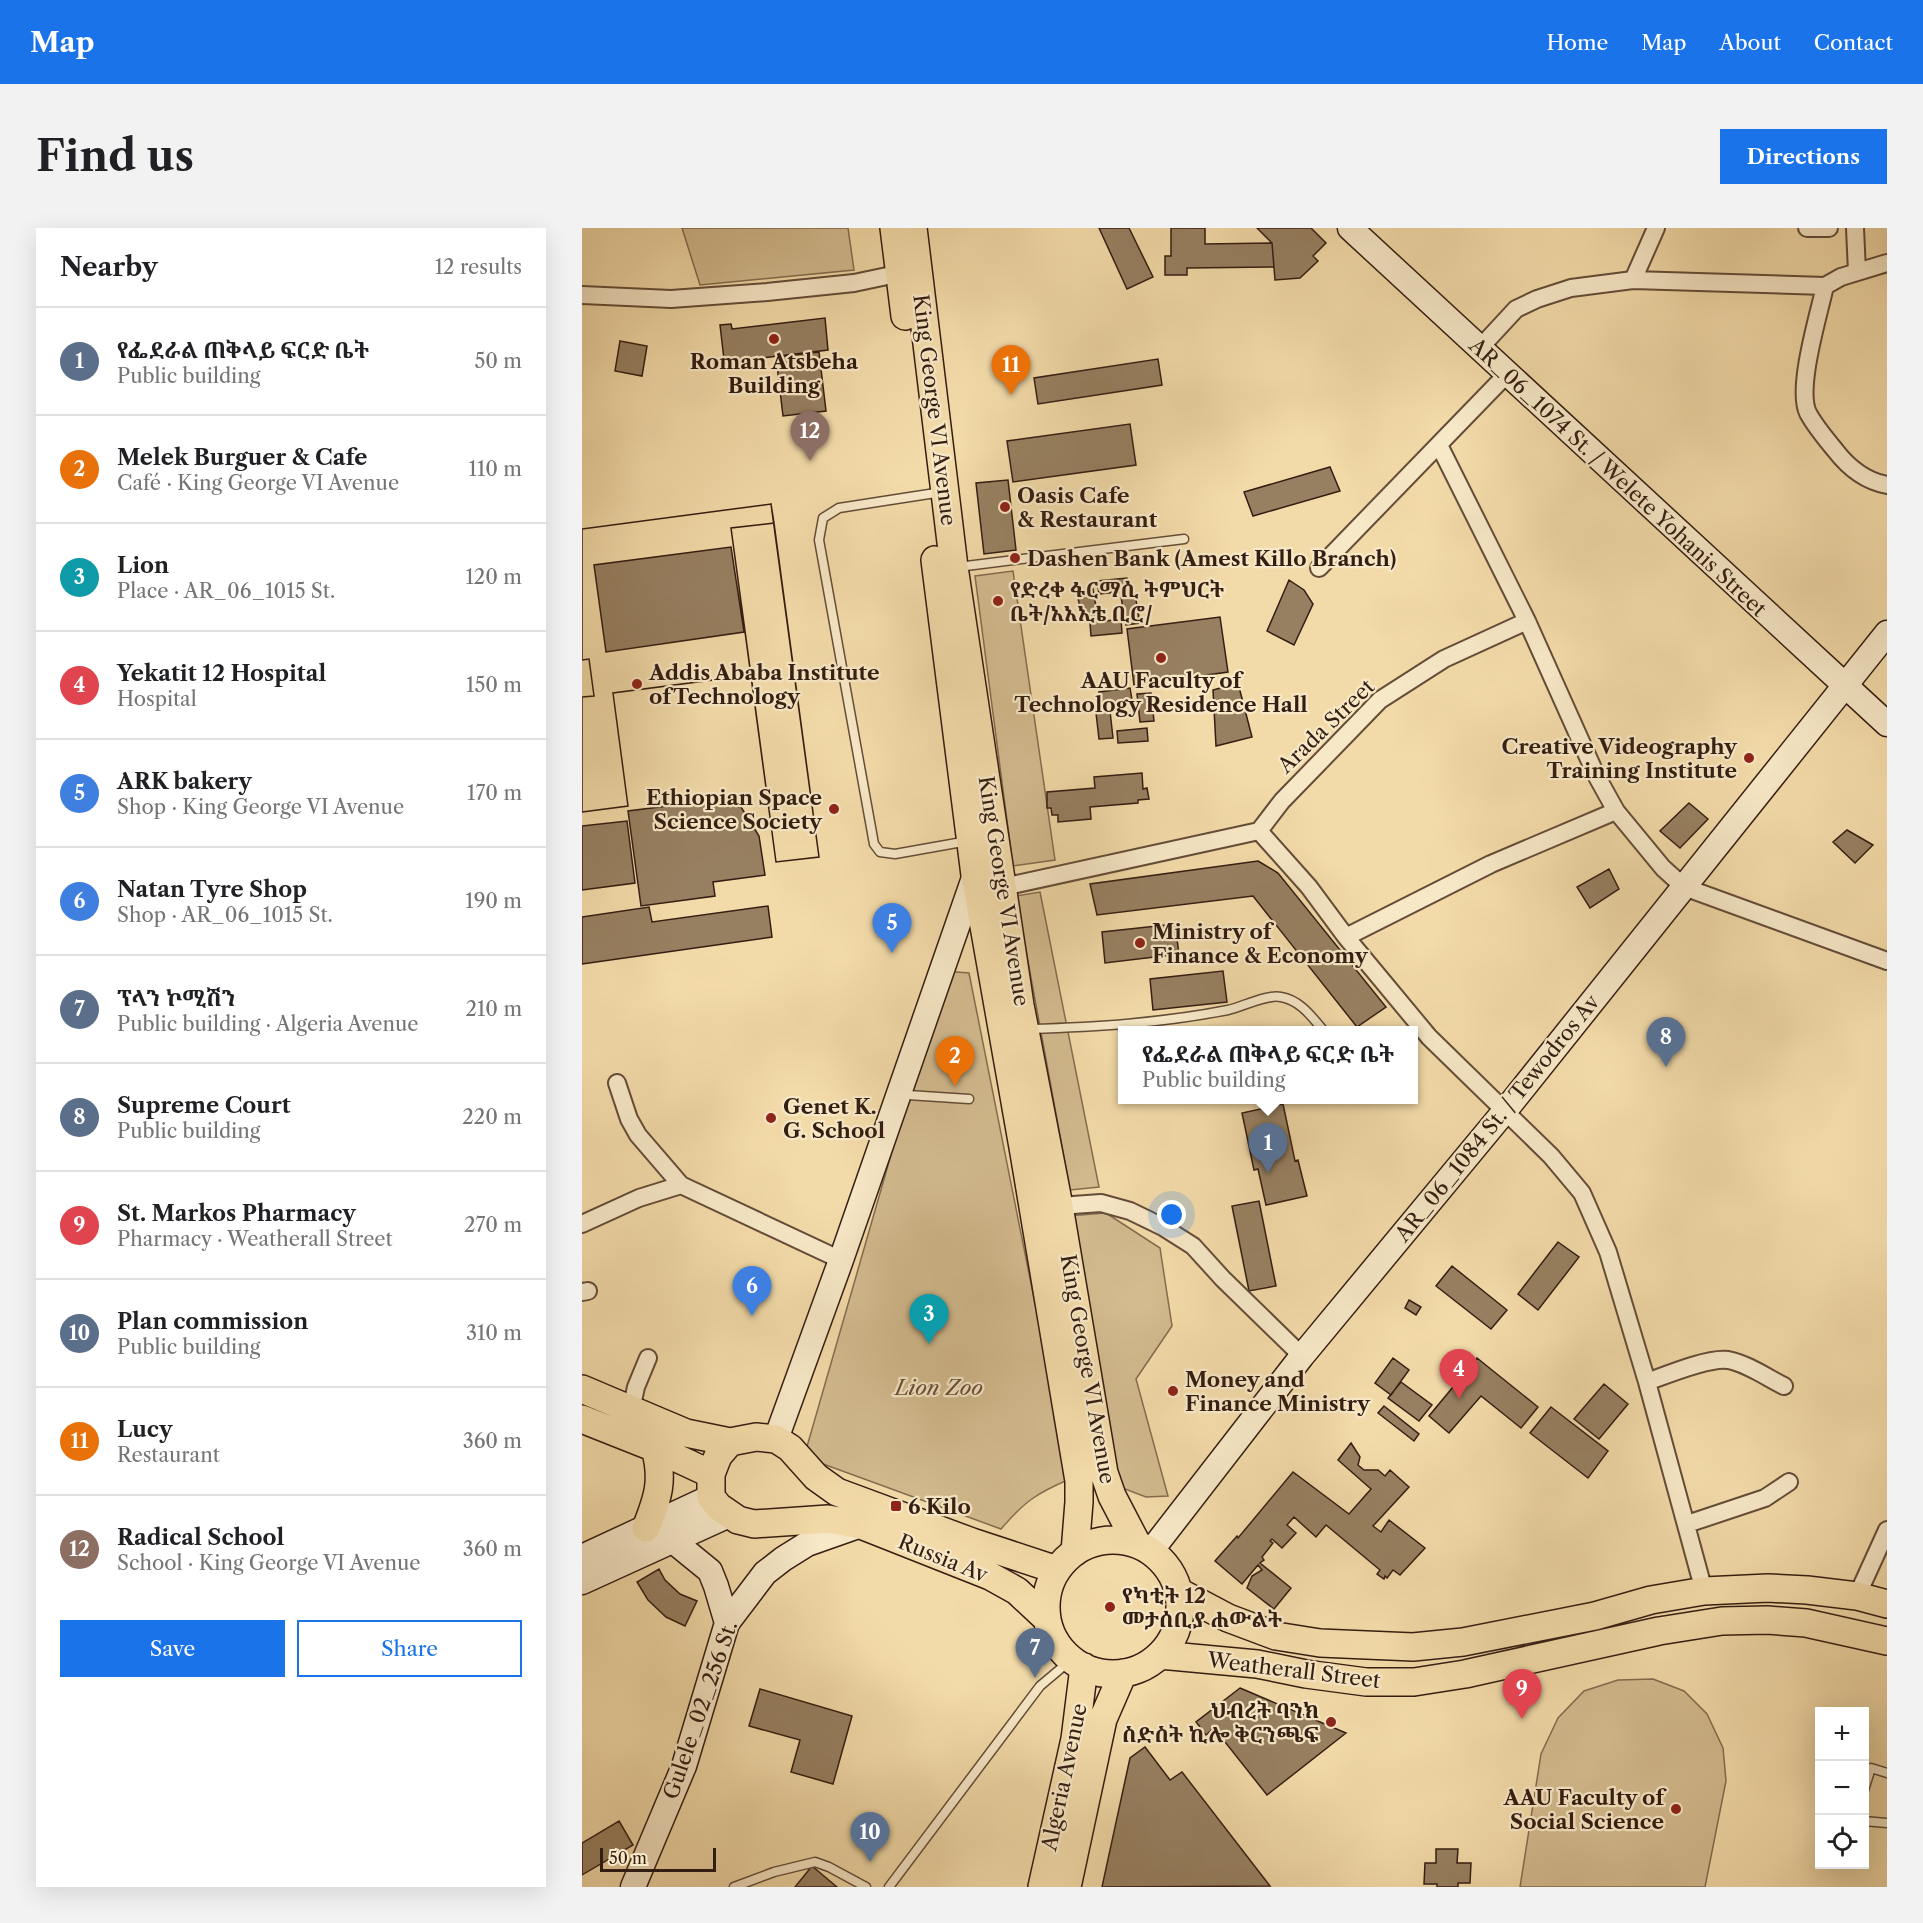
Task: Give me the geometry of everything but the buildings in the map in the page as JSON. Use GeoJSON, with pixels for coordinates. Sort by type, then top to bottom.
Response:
{"type":"FeatureCollection","features":[{"type":"Feature","properties":{"kind":"main road","name":"King George VI Avenue"},"geometry":{"type":"LineString","coordinates":[[894,228],[908,271],[937,493],[975,875],[1014,1031],[1036,1148],[1079,1481],[1066,1561]]}},
{"type":"Feature","properties":{"kind":"main road","name":"King George VI Avenue"},"geometry":{"type":"LineString","coordinates":[[908,271],[913,228]]}},
{"type":"Feature","properties":{"kind":"main road","name":"AR_06_1074 St. / Welete Yohanis Street"},"geometry":{"type":"LineString","coordinates":[[1350,228],[1887,724]]}},
{"type":"Feature","properties":{"kind":"main road","name":"King George VI Avenue"},"geometry":{"type":"LineString","coordinates":[[945,569],[1003,887],[1014,1031]]}},
{"type":"Feature","properties":{"kind":"main road","name":"AR_06_1084 St. / Tewodros Av"},"geometry":{"type":"LineString","coordinates":[[1144,1548],[1504,1112],[1887,633]]}},
{"type":"Feature","properties":{"kind":"main road"},"geometry":{"type":"LineString","coordinates":[[582,1389],[686,1433],[729,1442],[756,1437],[776,1439],[975,875],[998,854]]}},
{"type":"Feature","properties":{"kind":"main road","name":"King George VI Avenue"},"geometry":{"type":"LineString","coordinates":[[1036,1148],[1059,1206],[1104,1473],[1112,1496],[1144,1548]]}},
{"type":"Feature","properties":{"kind":"main road"},"geometry":{"type":"LineString","coordinates":[[582,1419],[655,1448],[717,1495]]}},
{"type":"Feature","properties":{"kind":"main road","name":"Russia Av"},"geometry":{"type":"LineString","coordinates":[[776,1439],[790,1448],[816,1477],[837,1492],[972,1542],[1066,1561]]}},
{"type":"Feature","properties":{"kind":"main road"},"geometry":{"type":"LineString","coordinates":[[582,1582],[672,1540],[717,1495],[718,1456],[729,1442]]}},
{"type":"Feature","properties":{"kind":"main road"},"geometry":{"type":"LineString","coordinates":[[646,1528],[658,1498],[660,1476],[655,1448]]}},
{"type":"Feature","properties":{"kind":"main road"},"geometry":{"type":"LineString","coordinates":[[582,1557],[717,1495]]}},
{"type":"Feature","properties":{"kind":"main road","name":"Russia Av"},"geometry":{"type":"LineString","coordinates":[[717,1495],[738,1520],[754,1524],[828,1519],[861,1525],[990,1576],[1017,1591],[1047,1619]]}},
{"type":"Feature","properties":{"kind":"main road","name":"Gulele_02_256 St."},"geometry":{"type":"LineString","coordinates":[[633,1887],[684,1766],[727,1623],[765,1573],[783,1558],[807,1544],[861,1525]]}},
{"type":"Feature","properties":{"kind":"main road"},"geometry":{"type":"LineString","coordinates":[[672,1540],[710,1571],[727,1623]]}},
{"type":"Feature","properties":{"kind":"main road"},"geometry":{"type":"LineString","coordinates":[[1116,1540],[1144,1548],[1169,1569],[1179,1592],[1180,1615],[1174,1637],[1160,1655],[1144,1668],[1123,1673],[1102,1672],[1078,1663],[1060,1648],[1052,1634],[1047,1619],[1047,1593],[1066,1561],[1094,1542],[1116,1540]]}},
{"type":"Feature","properties":{"kind":"main road"},"geometry":{"type":"LineString","coordinates":[[1179,1592],[1228,1618],[1276,1636],[1320,1643],[1413,1647],[1463,1642],[1595,1616],[1651,1600],[1704,1591],[1768,1588],[1807,1590],[1857,1596],[1887,1604]]}},
{"type":"Feature","properties":{"kind":"main road","name":"Weatherall Street"},"geometry":{"type":"LineString","coordinates":[[1160,1655],[1257,1664],[1306,1674],[1366,1682],[1414,1682],[1465,1674],[1659,1631],[1722,1621],[1767,1620],[1806,1623],[1887,1641]]}},
{"type":"Feature","properties":{"kind":"main road"},"geometry":{"type":"LineString","coordinates":[[1413,1647],[1414,1682]]}},
{"type":"Feature","properties":{"kind":"main road","name":"Algeria Avenue"},"geometry":{"type":"LineString","coordinates":[[1062,1868],[1075,1739],[1078,1663]]}},
{"type":"Feature","properties":{"kind":"main road","name":"Algeria Avenue"},"geometry":{"type":"LineString","coordinates":[[1041,1887],[1062,1868],[1104,1719],[1123,1673]]}},
{"type":"Feature","properties":{"kind":"street"},"geometry":{"type":"LineString","coordinates":[[1633,280],[1656,228]]}},
{"type":"Feature","properties":{"kind":"street"},"geometry":{"type":"LineString","coordinates":[[1808,228],[1829,228]]}},
{"type":"Feature","properties":{"kind":"street"},"geometry":{"type":"LineString","coordinates":[[1855,228],[1857,272]]}},
{"type":"Feature","properties":{"kind":"street"},"geometry":{"type":"LineString","coordinates":[[1479,349],[1516,309],[1537,298],[1571,288],[1633,280],[1825,286],[1841,277],[1887,262]]}},
{"type":"Feature","properties":{"kind":"street"},"geometry":{"type":"LineString","coordinates":[[582,295],[671,299],[767,292],[854,282],[908,271]]}},
{"type":"Feature","properties":{"kind":"street"},"geometry":{"type":"LineString","coordinates":[[1825,286],[1805,378],[1804,396],[1807,411],[1839,456],[1857,473],[1876,483],[1887,485]]}},
{"type":"Feature","properties":{"kind":"street"},"geometry":{"type":"LineString","coordinates":[[1319,568],[1507,374]]}},
{"type":"Feature","properties":{"kind":"street"},"geometry":{"type":"LineString","coordinates":[[1439,445],[1527,621],[1596,775],[1616,811],[1663,868],[1684,886],[1887,961]]}},
{"type":"Feature","properties":{"kind":"street","name":"Arada Street"},"geometry":{"type":"LineString","coordinates":[[1259,831],[1282,801],[1380,700],[1444,659],[1527,621]]}},
{"type":"Feature","properties":{"kind":"street"},"geometry":{"type":"LineString","coordinates":[[1346,937],[1491,864],[1616,811]]}},
{"type":"Feature","properties":{"kind":"street"},"geometry":{"type":"LineString","coordinates":[[1003,887],[1259,831],[1309,887],[1346,937],[1429,1037],[1551,1156],[1582,1193],[1608,1252],[1647,1382],[1704,1591]]}},
{"type":"Feature","properties":{"kind":"street"},"geometry":{"type":"LineString","coordinates":[[617,1083],[629,1119],[638,1135],[681,1185],[841,1260]]}},
{"type":"Feature","properties":{"kind":"street"},"geometry":{"type":"LineString","coordinates":[[582,1224],[639,1198],[681,1185]]}},
{"type":"Feature","properties":{"kind":"street"},"geometry":{"type":"LineString","coordinates":[[1059,1206],[1101,1203],[1130,1211],[1193,1246],[1238,1294],[1302,1356]]}},
{"type":"Feature","properties":{"kind":"street"},"geometry":{"type":"LineString","coordinates":[[631,1410],[640,1376],[648,1359]]}},
{"type":"Feature","properties":{"kind":"street"},"geometry":{"type":"LineString","coordinates":[[1647,1382],[1717,1360],[1727,1360],[1743,1365],[1784,1386]]}},
{"type":"Feature","properties":{"kind":"street"},"geometry":{"type":"LineString","coordinates":[[1687,1524],[1765,1498],[1789,1482]]}},
{"type":"Feature","properties":{"kind":"street"},"geometry":{"type":"LineString","coordinates":[[1857,1596],[1887,1530]]}},
{"type":"Feature","properties":{"kind":"lane"},"geometry":{"type":"LineString","coordinates":[[937,493],[839,508],[823,518],[819,540],[874,844],[880,852],[894,854],[970,841]]}},
{"type":"Feature","properties":{"kind":"lane"},"geometry":{"type":"LineString","coordinates":[[945,569],[1184,539]]}},
{"type":"Feature","properties":{"kind":"lane"},"geometry":{"type":"LineString","coordinates":[[1014,1031],[1107,1027],[1229,1010],[1275,996],[1291,1000],[1306,1010],[1320,1026]]}},
{"type":"Feature","properties":{"kind":"lane"},"geometry":{"type":"LineString","coordinates":[[908,1095],[969,1099]]}},
{"type":"Feature","properties":{"kind":"lane"},"geometry":{"type":"LineString","coordinates":[[888,1887],[1040,1686],[1078,1663]]}},
{"type":"Feature","properties":{"kind":"lane"},"geometry":{"type":"LineString","coordinates":[[1869,1774],[1871,1768],[1887,1773]]}},
{"type":"Feature","properties":{"kind":"lane"},"geometry":{"type":"LineString","coordinates":[[1869,1821],[1887,1823]]}},
{"type":"Feature","properties":{"kind":"lane"},"geometry":{"type":"LineString","coordinates":[[734,1887],[774,1872],[815,1862],[866,1887]]}},
{"type":"Feature","properties":{"kind":"green space"},"geometry":{"type":"Polygon","coordinates":[[[682,228],[848,228],[854,270],[700,285],[682,228]]]}},
{"type":"Feature","properties":{"kind":"green space"},"geometry":{"type":"Polygon","coordinates":[[[1013,571],[1055,860],[1013,866],[975,576],[1013,571]]]}},
{"type":"Feature","properties":{"kind":"green space"},"geometry":{"type":"Polygon","coordinates":[[[1040,892],[1099,1187],[1070,1190],[1016,896],[1040,892]]]}},
{"type":"Feature","properties":{"kind":"green space","name":"Lion Zoo"},"geometry":{"type":"Polygon","coordinates":[[[944,971],[969,973],[1070,1479],[1032,1499],[1017,1511],[1001,1529],[804,1457],[944,971]]]}},
{"type":"Feature","properties":{"kind":"green space"},"geometry":{"type":"Polygon","coordinates":[[[1106,1213],[1160,1248],[1172,1326],[1136,1379],[1168,1496],[1146,1497],[1117,1486],[1067,1216],[1106,1213]]]}},
{"type":"Feature","properties":{"kind":"green space"},"geometry":{"type":"Polygon","coordinates":[[[1653,1679],[1684,1691],[1707,1714],[1723,1748],[1726,1781],[1705,1887],[1520,1887],[1541,1754],[1558,1718],[1584,1691],[1618,1680],[1653,1679]]]}},
{"type":"Feature","properties":{"kind":"place","name":"Roman Atsbeha Building"},"geometry":{"type":"Point","coordinates":[774,339]}},
{"type":"Feature","properties":{"kind":"place","name":"Lucy"},"geometry":{"type":"Point","coordinates":[1011,395]}},
{"type":"Feature","properties":{"kind":"place","name":"Radical School"},"geometry":{"type":"Point","coordinates":[810,461]}},
{"type":"Feature","properties":{"kind":"place","name":"Oasis Cafe & Restaurant"},"geometry":{"type":"Point","coordinates":[1005,507]}},
{"type":"Feature","properties":{"kind":"place","name":"Dashen Bank (Amest Killo Branch)"},"geometry":{"type":"Point","coordinates":[1015,558]}},
{"type":"Feature","properties":{"kind":"place","name":"የድረቀ ፋርማሲ ትምህርት ቤት/አአኢቴ ቢሮ/"},"geometry":{"type":"Point","coordinates":[998,601]}},
{"type":"Feature","properties":{"kind":"place","name":"AAU Faculty of Technology Residence Hall"},"geometry":{"type":"Point","coordinates":[1161,658]}},
{"type":"Feature","properties":{"kind":"place","name":"Addis Ababa Institute ofTechnology"},"geometry":{"type":"Point","coordinates":[637,684]}},
{"type":"Feature","properties":{"kind":"place","name":"Creative Videography Training Institute"},"geometry":{"type":"Point","coordinates":[1749,758]}},
{"type":"Feature","properties":{"kind":"place","name":"Ethiopian Space Science Society"},"geometry":{"type":"Point","coordinates":[834,809]}},
{"type":"Feature","properties":{"kind":"place","name":"Ministry of Finance & Economy"},"geometry":{"type":"Point","coordinates":[1140,943]}},
{"type":"Feature","properties":{"kind":"place","name":"ARK bakery"},"geometry":{"type":"Point","coordinates":[892,953]}},
{"type":"Feature","properties":{"kind":"place","name":"Supreme Court"},"geometry":{"type":"Point","coordinates":[1666,1067]}},
{"type":"Feature","properties":{"kind":"place","name":"Melek Burguer & Cafe"},"geometry":{"type":"Point","coordinates":[955,1086]}},
{"type":"Feature","properties":{"kind":"place","name":"Genet K. G. School"},"geometry":{"type":"Point","coordinates":[771,1118]}},
{"type":"Feature","properties":{"kind":"place","name":"የፌደራል ጠቅላይ ፍርድ ቤት"},"geometry":{"type":"Point","coordinates":[1268,1173]}},
{"type":"Feature","properties":{"kind":"place","name":"Natan Tyre Shop"},"geometry":{"type":"Point","coordinates":[752,1316]}},
{"type":"Feature","properties":{"kind":"place","name":"Lion"},"geometry":{"type":"Point","coordinates":[929,1344]}},
{"type":"Feature","properties":{"kind":"place","name":"Money and Finance Ministry"},"geometry":{"type":"Point","coordinates":[1173,1391]}},
{"type":"Feature","properties":{"kind":"place","name":"Yekatit 12 Hospital"},"geometry":{"type":"Point","coordinates":[1459,1399]}},
{"type":"Feature","properties":{"kind":"place","name":"6 Kilo"},"geometry":{"type":"Point","coordinates":[896,1506]}},
{"type":"Feature","properties":{"kind":"place","name":"የካቲት 12 መታሰቢያ ሐውልት"},"geometry":{"type":"Point","coordinates":[1110,1607]}},
{"type":"Feature","properties":{"kind":"place","name":"ፕላን ኮሚሽን"},"geometry":{"type":"Point","coordinates":[1035,1678]}},
{"type":"Feature","properties":{"kind":"place","name":"St. Markos Pharmacy"},"geometry":{"type":"Point","coordinates":[1522,1719]}},
{"type":"Feature","properties":{"kind":"place","name":"ህብረት ባንክ ስድስት ኪሎ ቅርንጫፍ"},"geometry":{"type":"Point","coordinates":[1331,1722]}},
{"type":"Feature","properties":{"kind":"place","name":"AAU Faculty of Social Science"},"geometry":{"type":"Point","coordinates":[1676,1809]}},
{"type":"Feature","properties":{"kind":"place","name":"Plan commission"},"geometry":{"type":"Point","coordinates":[870,1862]}}]}
